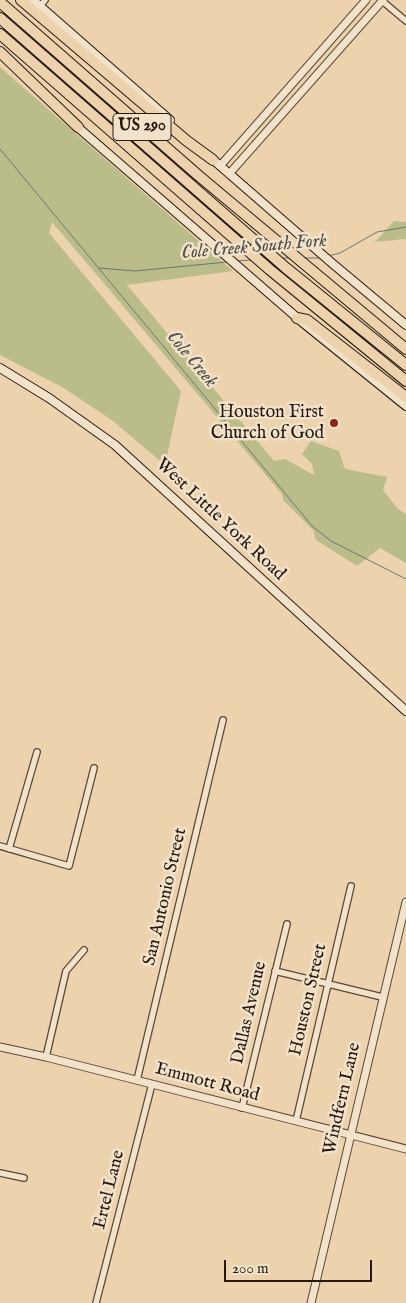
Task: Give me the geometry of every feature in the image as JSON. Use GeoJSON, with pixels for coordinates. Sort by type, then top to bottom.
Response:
{"type":"FeatureCollection","features":[{"type":"Feature","properties":{"kind":"highway"},"geometry":{"type":"LineString","coordinates":[[21,0],[187,141],[217,163]]}},
{"type":"Feature","properties":{"kind":"highway","name":"US 290"},"geometry":{"type":"LineString","coordinates":[[0,2],[286,250],[406,349]]}},
{"type":"Feature","properties":{"kind":"highway"},"geometry":{"type":"LineString","coordinates":[[0,18],[286,268],[406,366]]}},
{"type":"Feature","properties":{"kind":"highway","name":"US 290"},"geometry":{"type":"LineString","coordinates":[[0,34],[269,269],[406,382]]}},
{"type":"Feature","properties":{"kind":"highway"},"geometry":{"type":"LineString","coordinates":[[0,52],[78,127]]}},
{"type":"Feature","properties":{"kind":"highway"},"geometry":{"type":"LineString","coordinates":[[298,318],[307,320],[406,397]]}},
{"type":"Feature","properties":{"kind":"main road"},"geometry":{"type":"LineString","coordinates":[[33,0],[43,3],[229,174],[406,325]]}},
{"type":"Feature","properties":{"kind":"main road"},"geometry":{"type":"LineString","coordinates":[[0,58],[225,254],[242,271],[406,406]]}},
{"type":"Feature","properties":{"kind":"main road","name":"West Little York Road"},"geometry":{"type":"LineString","coordinates":[[0,368],[50,398],[114,445],[406,711]]}},
{"type":"Feature","properties":{"kind":"street"},"geometry":{"type":"LineString","coordinates":[[217,163],[272,108],[366,0]]}},
{"type":"Feature","properties":{"kind":"street"},"geometry":{"type":"LineString","coordinates":[[229,174],[382,0],[406,21]]}},
{"type":"Feature","properties":{"kind":"street"},"geometry":{"type":"LineString","coordinates":[[322,50],[331,58]]}},
{"type":"Feature","properties":{"kind":"street"},"geometry":{"type":"LineString","coordinates":[[272,108],[281,116]]}},
{"type":"Feature","properties":{"kind":"street","name":"San Antonio Street"},"geometry":{"type":"LineString","coordinates":[[137,1080],[224,720]]}},
{"type":"Feature","properties":{"kind":"street"},"geometry":{"type":"LineString","coordinates":[[9,849],[37,752]]}},
{"type":"Feature","properties":{"kind":"street"},"geometry":{"type":"LineString","coordinates":[[0,846],[69,866],[94,768]]}},
{"type":"Feature","properties":{"kind":"street","name":"Houston Street"},"geometry":{"type":"LineString","coordinates":[[296,1120],[351,886]]}},
{"type":"Feature","properties":{"kind":"street","name":"Windfern Lane"},"geometry":{"type":"LineString","coordinates":[[311,1303],[382,997],[405,915],[406,902]]}},
{"type":"Feature","properties":{"kind":"street","name":"Dallas Avenue"},"geometry":{"type":"LineString","coordinates":[[242,1108],[287,924]]}},
{"type":"Feature","properties":{"kind":"street"},"geometry":{"type":"LineString","coordinates":[[46,1057],[66,971],[84,950]]}},
{"type":"Feature","properties":{"kind":"street"},"geometry":{"type":"LineString","coordinates":[[275,971],[382,997]]}},
{"type":"Feature","properties":{"kind":"street","name":"Emmott Road"},"geometry":{"type":"LineString","coordinates":[[0,1047],[46,1057],[406,1149]]}},
{"type":"Feature","properties":{"kind":"street","name":"Ertel Lane"},"geometry":{"type":"LineString","coordinates":[[96,1303],[152,1084]]}},
{"type":"Feature","properties":{"kind":"street"},"geometry":{"type":"LineString","coordinates":[[0,1173],[24,1178]]}},
{"type":"Feature","properties":{"kind":"green space"},"geometry":{"type":"Polygon","coordinates":[[[0,67],[233,271],[127,285],[274,461],[285,459],[314,475],[312,464],[302,454],[311,441],[339,451],[345,469],[387,477],[383,490],[398,509],[406,514],[406,563],[380,548],[357,566],[316,540],[313,530],[283,500],[282,494],[52,222],[49,233],[181,391],[165,465],[113,421],[62,387],[0,355],[0,67]]]}},
{"type":"Feature","properties":{"kind":"green space"},"geometry":{"type":"Polygon","coordinates":[[[394,221],[406,222],[406,239],[375,242],[394,221]]]}},
{"type":"Feature","properties":{"kind":"waterway","name":"Cole Creek"},"geometry":{"type":"LineString","coordinates":[[0,149],[312,526],[331,541],[406,579]]}},
{"type":"Feature","properties":{"kind":"waterway","name":"Cole Creek South Fork"},"geometry":{"type":"LineString","coordinates":[[328,256],[340,253],[377,232],[406,227]]}},
{"type":"Feature","properties":{"kind":"waterway","name":"Cole Creek South Fork"},"geometry":{"type":"LineString","coordinates":[[281,258],[289,258]]}},
{"type":"Feature","properties":{"kind":"waterway","name":"Cole Creek South Fork"},"geometry":{"type":"LineString","coordinates":[[303,258],[319,258]]}},
{"type":"Feature","properties":{"kind":"waterway","name":"Cole Creek South Fork"},"geometry":{"type":"LineString","coordinates":[[236,261],[252,260]]}},
{"type":"Feature","properties":{"kind":"waterway","name":"Cole Creek South Fork"},"geometry":{"type":"LineString","coordinates":[[99,268],[135,271],[227,262]]}},
{"type":"Feature","properties":{"kind":"place","name":"Houston First Church of God"},"geometry":{"type":"Point","coordinates":[334,423]}}]}
